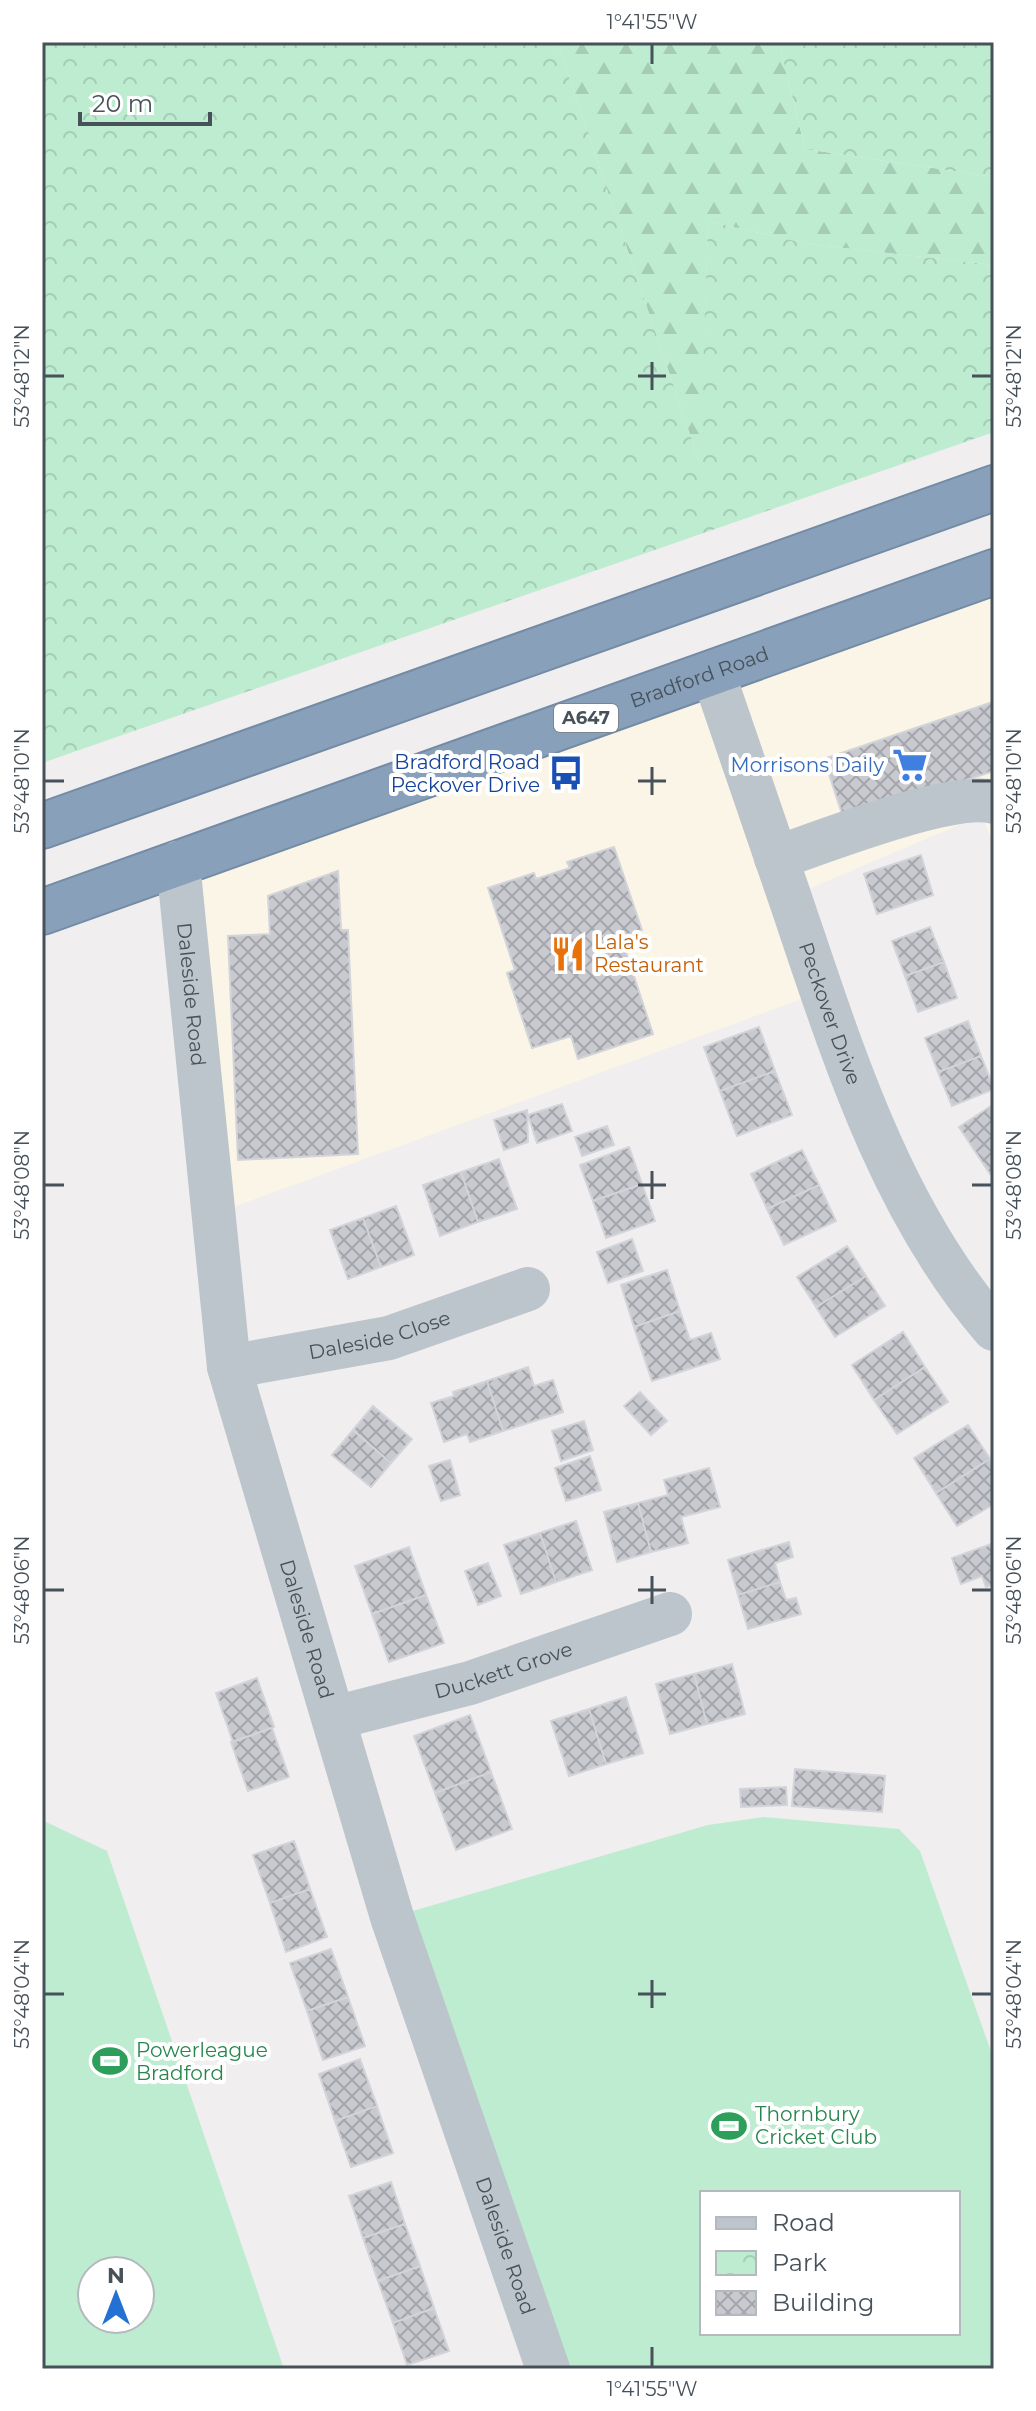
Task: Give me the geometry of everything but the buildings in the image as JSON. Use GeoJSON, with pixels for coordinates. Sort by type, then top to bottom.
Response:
{"type":"FeatureCollection","features":[{"type":"Feature","properties":{"kind":"highway"},"geometry":{"type":"LineString","coordinates":[[42,826],[994,488]]}},
{"type":"Feature","properties":{"kind":"highway","name":"Bradford Road"},"geometry":{"type":"LineString","coordinates":[[42,912],[994,572]]}},
{"type":"Feature","properties":{"kind":"street","name":"Peckover Drive"},"geometry":{"type":"LineString","coordinates":[[713,673],[821,992],[879,1140],[913,1212],[964,1295],[994,1329]]}},
{"type":"Feature","properties":{"kind":"street"},"geometry":{"type":"LineString","coordinates":[[776,858],[912,812],[982,799],[994,802]]}},
{"type":"Feature","properties":{"kind":"street","name":"Daleside Road"},"geometry":{"type":"LineString","coordinates":[[178,863],[229,1367],[392,1917],[548,2369]]}},
{"type":"Feature","properties":{"kind":"street","name":"Daleside Close"},"geometry":{"type":"LineString","coordinates":[[229,1367],[389,1338],[528,1289]]}},
{"type":"Feature","properties":{"kind":"street","name":"Duckett Grove"},"geometry":{"type":"LineString","coordinates":[[334,1718],[470,1683],[670,1614]]}},
{"type":"Feature","properties":{"kind":"shaded area"},"geometry":{"type":"Polygon","coordinates":[[[994,572],[994,848],[982,815],[790,897],[821,992],[201,1219],[178,863],[994,572]]]}},
{"type":"Feature","properties":{"kind":"green space"},"geometry":{"type":"Polygon","coordinates":[[[42,42],[557,42],[700,464],[708,221],[808,244],[994,265],[994,432],[42,763],[42,42]]]}},
{"type":"Feature","properties":{"kind":"green space"},"geometry":{"type":"Polygon","coordinates":[[[557,42],[779,42],[805,149],[994,177],[994,265],[808,244],[708,221],[701,467],[557,42]]]}},
{"type":"Feature","properties":{"kind":"green space"},"geometry":{"type":"Polygon","coordinates":[[[779,42],[994,42],[994,177],[805,149],[779,42]]]}},
{"type":"Feature","properties":{"kind":"green space","name":"Thornbury Cricket Club"},"geometry":{"type":"Polygon","coordinates":[[[764,1817],[899,1829],[920,1851],[994,2060],[994,2369],[548,2369],[392,1917],[708,1825],[764,1817]]]}},
{"type":"Feature","properties":{"kind":"green space","name":"Powerleague Bradford"},"geometry":{"type":"Polygon","coordinates":[[[42,1820],[107,1851],[284,2369],[42,2369],[42,1820]]]}},
{"type":"Feature","properties":{"kind":"place","name":"Morrisons Daily"},"geometry":{"type":"Point","coordinates":[910,765]}},
{"type":"Feature","properties":{"kind":"place","name":"Bradford Road Peckover Drive"},"geometry":{"type":"Point","coordinates":[566,773]}},
{"type":"Feature","properties":{"kind":"place","name":"Lala's Restaurant"},"geometry":{"type":"Point","coordinates":[568,954]}},
{"type":"Feature","properties":{"kind":"place","name":"Powerleague Bradford"},"geometry":{"type":"Point","coordinates":[110,2061]}},
{"type":"Feature","properties":{"kind":"place","name":"Thornbury Cricket Club"},"geometry":{"type":"Point","coordinates":[729,2126]}}]}
